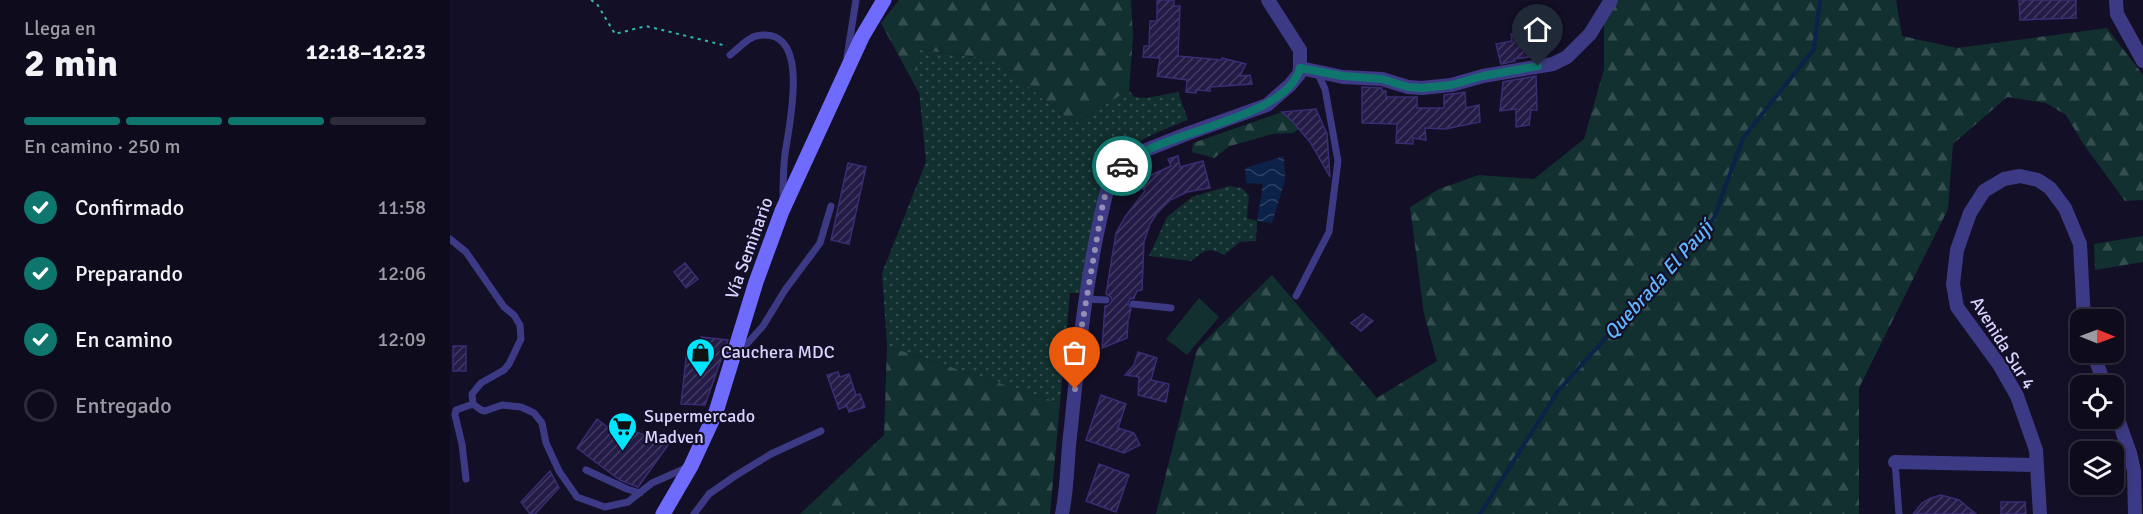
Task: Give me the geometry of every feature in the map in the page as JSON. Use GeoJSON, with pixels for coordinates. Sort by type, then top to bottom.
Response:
{"type":"FeatureCollection","features":[{"type":"Feature","properties":{"kind":"main road","name":"Vía Seminario"},"geometry":{"type":"LineString","coordinates":[[663,514],[691,466],[716,412],[756,282],[783,208],[862,37],[884,0]]}},
{"type":"Feature","properties":{"kind":"street"},"geometry":{"type":"LineString","coordinates":[[1062,514],[1066,498],[1069,441],[1086,299],[1107,188],[1116,171],[1136,154],[1267,105],[1290,85],[1299,74],[1300,50],[1268,0]]}},
{"type":"Feature","properties":{"kind":"street"},"geometry":{"type":"LineString","coordinates":[[1300,68],[1343,76],[1382,79],[1408,87],[1435,87],[1553,64],[1567,57],[1590,34],[1611,0]]}},
{"type":"Feature","properties":{"kind":"street"},"geometry":{"type":"LineString","coordinates":[[2116,0],[2117,14],[2143,61]]}},
{"type":"Feature","properties":{"kind":"street","name":"Avenida Sur 4"},"geometry":{"type":"LineString","coordinates":[[2040,514],[2036,450],[2018,396],[2000,366],[1958,308],[1953,284],[1957,250],[1970,213],[1984,191],[2004,179],[2020,176],[2038,180],[2050,188],[2066,208],[2080,244],[2083,309]]}},
{"type":"Feature","properties":{"kind":"street"},"geometry":{"type":"LineString","coordinates":[[2121,429],[2134,471],[2135,514]]}},
{"type":"Feature","properties":{"kind":"street"},"geometry":{"type":"LineString","coordinates":[[1895,462],[2037,465]]}},
{"type":"Feature","properties":{"kind":"lane"},"geometry":{"type":"LineString","coordinates":[[844,79],[856,0]]}},
{"type":"Feature","properties":{"kind":"lane"},"geometry":{"type":"LineString","coordinates":[[730,55],[754,36],[772,36],[785,44],[791,60],[794,76],[782,175],[783,208]]}},
{"type":"Feature","properties":{"kind":"lane"},"geometry":{"type":"LineString","coordinates":[[1296,296],[1329,232],[1338,161],[1325,89],[1317,72]]}},
{"type":"Feature","properties":{"kind":"lane"},"geometry":{"type":"LineString","coordinates":[[736,350],[746,346],[763,326],[785,290],[820,243],[831,206]]}},
{"type":"Feature","properties":{"kind":"lane"},"geometry":{"type":"LineString","coordinates":[[450,239],[466,252],[504,307],[520,324],[521,339],[509,364],[504,370],[481,383],[472,394],[473,404],[485,411],[502,405],[521,407],[534,413],[542,423],[546,443],[559,471],[577,497],[605,507],[628,502],[652,483],[691,466]]}},
{"type":"Feature","properties":{"kind":"lane"},"geometry":{"type":"LineString","coordinates":[[1086,299],[1106,300]]}},
{"type":"Feature","properties":{"kind":"lane"},"geometry":{"type":"LineString","coordinates":[[1133,304],[1171,308]]}},
{"type":"Feature","properties":{"kind":"lane"},"geometry":{"type":"LineString","coordinates":[[466,479],[462,444],[455,415],[456,410],[473,404]]}},
{"type":"Feature","properties":{"kind":"lane"},"geometry":{"type":"LineString","coordinates":[[694,514],[709,494],[735,476],[771,454],[821,431]]}},
{"type":"Feature","properties":{"kind":"lane"},"geometry":{"type":"LineString","coordinates":[[1895,462],[1899,514]]}},
{"type":"Feature","properties":{"kind":"lane"},"geometry":{"type":"LineString","coordinates":[[586,470],[640,493]]}},
{"type":"Feature","properties":{"kind":"path"},"geometry":{"type":"LineString","coordinates":[[591,0],[597,4],[615,34],[646,26],[738,49]]}},
{"type":"Feature","properties":{"kind":"green space"},"geometry":{"type":"Polygon","coordinates":[[[899,0],[1131,0],[1133,38],[1129,90],[1074,124],[996,60],[916,49],[919,93],[881,23],[899,0]]]}},
{"type":"Feature","properties":{"kind":"green space"},"geometry":{"type":"Polygon","coordinates":[[[1612,0],[1896,0],[1902,36],[1957,48],[2107,28],[2143,75],[2143,200],[2125,201],[2084,145],[2066,115],[2046,103],[2007,97],[1953,144],[1948,209],[1859,388],[1859,514],[1156,514],[1197,349],[1272,275],[1377,398],[1437,361],[1424,314],[1410,207],[1439,189],[1479,175],[1534,179],[1584,139],[1604,69],[1604,21],[1612,0]]]}},
{"type":"Feature","properties":{"kind":"green space"},"geometry":{"type":"Polygon","coordinates":[[[915,49],[996,60],[1074,124],[1129,90],[1134,97],[1147,98],[1178,92],[1188,120],[1152,135],[1128,149],[1117,157],[1103,178],[1084,293],[1070,293],[1060,403],[887,346],[882,273],[926,162],[915,49]]]}},
{"type":"Feature","properties":{"kind":"green space"},"geometry":{"type":"Polygon","coordinates":[[[1282,112],[1299,129],[1293,133],[1273,134],[1230,146],[1214,158],[1192,152],[1193,143],[1282,112]]]}},
{"type":"Feature","properties":{"kind":"green space"},"geometry":{"type":"Polygon","coordinates":[[[1229,186],[1242,188],[1249,196],[1247,218],[1257,221],[1256,241],[1240,242],[1224,255],[1210,250],[1206,251],[1191,261],[1149,256],[1167,217],[1192,197],[1229,186]]]}},
{"type":"Feature","properties":{"kind":"green space"},"geometry":{"type":"Polygon","coordinates":[[[2143,236],[2143,262],[2095,270],[2094,244],[2143,236]]]}},
{"type":"Feature","properties":{"kind":"green space"},"geometry":{"type":"Polygon","coordinates":[[[1199,298],[1219,317],[1187,355],[1166,339],[1199,298]]]}},
{"type":"Feature","properties":{"kind":"green space"},"geometry":{"type":"Polygon","coordinates":[[[887,346],[1060,403],[1050,514],[800,514],[884,435],[887,346]]]}},
{"type":"Feature","properties":{"kind":"water"},"geometry":{"type":"Polygon","coordinates":[[[1284,156],[1285,180],[1272,223],[1257,221],[1263,184],[1246,183],[1245,168],[1284,156]]]}},
{"type":"Feature","properties":{"kind":"building"},"geometry":{"type":"Polygon","coordinates":[[[1157,0],[1174,0],[1174,6],[1180,6],[1178,56],[1222,60],[1222,58],[1246,64],[1240,76],[1250,75],[1252,84],[1210,87],[1210,91],[1196,90],[1196,93],[1186,92],[1187,80],[1157,76],[1160,58],[1143,57],[1144,46],[1149,46],[1150,21],[1157,21],[1157,0]]]}},
{"type":"Feature","properties":{"kind":"building"},"geometry":{"type":"Polygon","coordinates":[[[2019,0],[2076,0],[2076,18],[2020,20],[2019,0]]]}},
{"type":"Feature","properties":{"kind":"building"},"geometry":{"type":"Polygon","coordinates":[[[1540,30],[1544,55],[1514,59],[1515,61],[1501,64],[1496,44],[1512,41],[1511,34],[1540,30]]]}},
{"type":"Feature","properties":{"kind":"building"},"geometry":{"type":"Polygon","coordinates":[[[1536,76],[1537,110],[1531,110],[1529,125],[1516,127],[1516,109],[1500,111],[1503,82],[1536,76]]]}},
{"type":"Feature","properties":{"kind":"building"},"geometry":{"type":"Polygon","coordinates":[[[1362,87],[1382,88],[1382,91],[1386,91],[1386,97],[1417,97],[1417,108],[1444,108],[1444,95],[1465,92],[1466,108],[1479,105],[1480,122],[1445,129],[1425,128],[1426,140],[1413,138],[1413,144],[1396,143],[1397,124],[1362,123],[1362,87]]]}},
{"type":"Feature","properties":{"kind":"building"},"geometry":{"type":"Polygon","coordinates":[[[1316,109],[1327,134],[1330,177],[1310,142],[1282,112],[1316,109]]]}},
{"type":"Feature","properties":{"kind":"building"},"geometry":{"type":"Polygon","coordinates":[[[1178,156],[1180,167],[1203,161],[1210,188],[1187,192],[1170,200],[1157,213],[1150,224],[1144,242],[1142,290],[1137,291],[1128,303],[1131,309],[1127,338],[1102,348],[1105,306],[1112,301],[1111,297],[1106,294],[1116,233],[1145,191],[1140,185],[1143,181],[1171,166],[1168,159],[1178,156]]]}},
{"type":"Feature","properties":{"kind":"building"},"geometry":{"type":"Polygon","coordinates":[[[848,163],[866,167],[849,244],[831,240],[848,163]]]}},
{"type":"Feature","properties":{"kind":"building"},"geometry":{"type":"Polygon","coordinates":[[[685,263],[698,279],[686,288],[674,272],[685,263]]]}},
{"type":"Feature","properties":{"kind":"building"},"geometry":{"type":"Polygon","coordinates":[[[1363,314],[1373,321],[1361,331],[1351,323],[1363,314]]]}},
{"type":"Feature","properties":{"kind":"building","name":"Cauchera MDC"},"geometry":{"type":"Polygon","coordinates":[[[701,337],[728,340],[705,405],[681,404],[687,350],[699,352],[701,337]]]}},
{"type":"Feature","properties":{"kind":"building"},"geometry":{"type":"Polygon","coordinates":[[[453,346],[466,346],[466,371],[453,371],[453,346]]]}},
{"type":"Feature","properties":{"kind":"building"},"geometry":{"type":"Polygon","coordinates":[[[1138,352],[1157,358],[1151,380],[1169,384],[1166,402],[1138,395],[1139,377],[1125,375],[1134,365],[1138,352]]]}},
{"type":"Feature","properties":{"kind":"building"},"geometry":{"type":"Polygon","coordinates":[[[838,372],[840,377],[849,374],[856,395],[860,394],[865,407],[849,412],[847,406],[839,409],[827,375],[838,372]]]}},
{"type":"Feature","properties":{"kind":"building"},"geometry":{"type":"Polygon","coordinates":[[[1101,395],[1126,404],[1118,428],[1134,433],[1140,445],[1124,453],[1086,440],[1101,395]]]}},
{"type":"Feature","properties":{"kind":"building","name":"Supermercado Madven"},"geometry":{"type":"Polygon","coordinates":[[[597,419],[614,432],[617,428],[622,432],[632,430],[668,445],[638,487],[620,480],[577,448],[597,419]]]}},
{"type":"Feature","properties":{"kind":"building"},"geometry":{"type":"Polygon","coordinates":[[[1099,464],[1129,475],[1116,512],[1086,501],[1099,464]]]}},
{"type":"Feature","properties":{"kind":"building"},"geometry":{"type":"Polygon","coordinates":[[[550,471],[559,488],[535,514],[530,514],[521,502],[550,471]]]}},
{"type":"Feature","properties":{"kind":"building"},"geometry":{"type":"Polygon","coordinates":[[[1941,495],[1959,500],[1976,514],[1913,514],[1922,503],[1941,495]]]}},
{"type":"Feature","properties":{"kind":"building"},"geometry":{"type":"Polygon","coordinates":[[[2001,502],[2025,502],[2026,514],[2001,514],[2001,502]]]}},
{"type":"Feature","properties":{"kind":"waterway","name":"Quebrada El Paují"},"geometry":{"type":"LineString","coordinates":[[1480,514],[1558,391],[1714,218],[1743,138],[1814,49],[1820,0]]}},
{"type":"Feature","properties":{"kind":"way so far"},"geometry":{"type":"LineString","coordinates":[[1075,389],[1082,325],[1103,203],[1107,188],[1116,171],[1122,166]]}},
{"type":"Feature","properties":{"kind":"place","name":"Cauchera MDC"},"geometry":{"type":"Point","coordinates":[700,378]}},
{"type":"Feature","properties":{"kind":"place","name":"Supermercado Madven"},"geometry":{"type":"Point","coordinates":[623,452]}},
{"type":"Feature","properties":{"kind":"route"},"geometry":{"type":"LineString","coordinates":[[1122,166],[1136,154],[1156,145],[1267,105],[1290,85],[1299,74],[1300,68],[1343,76],[1382,79],[1408,87],[1422,88],[1451,85],[1464,80],[1538,66]]}}]}
